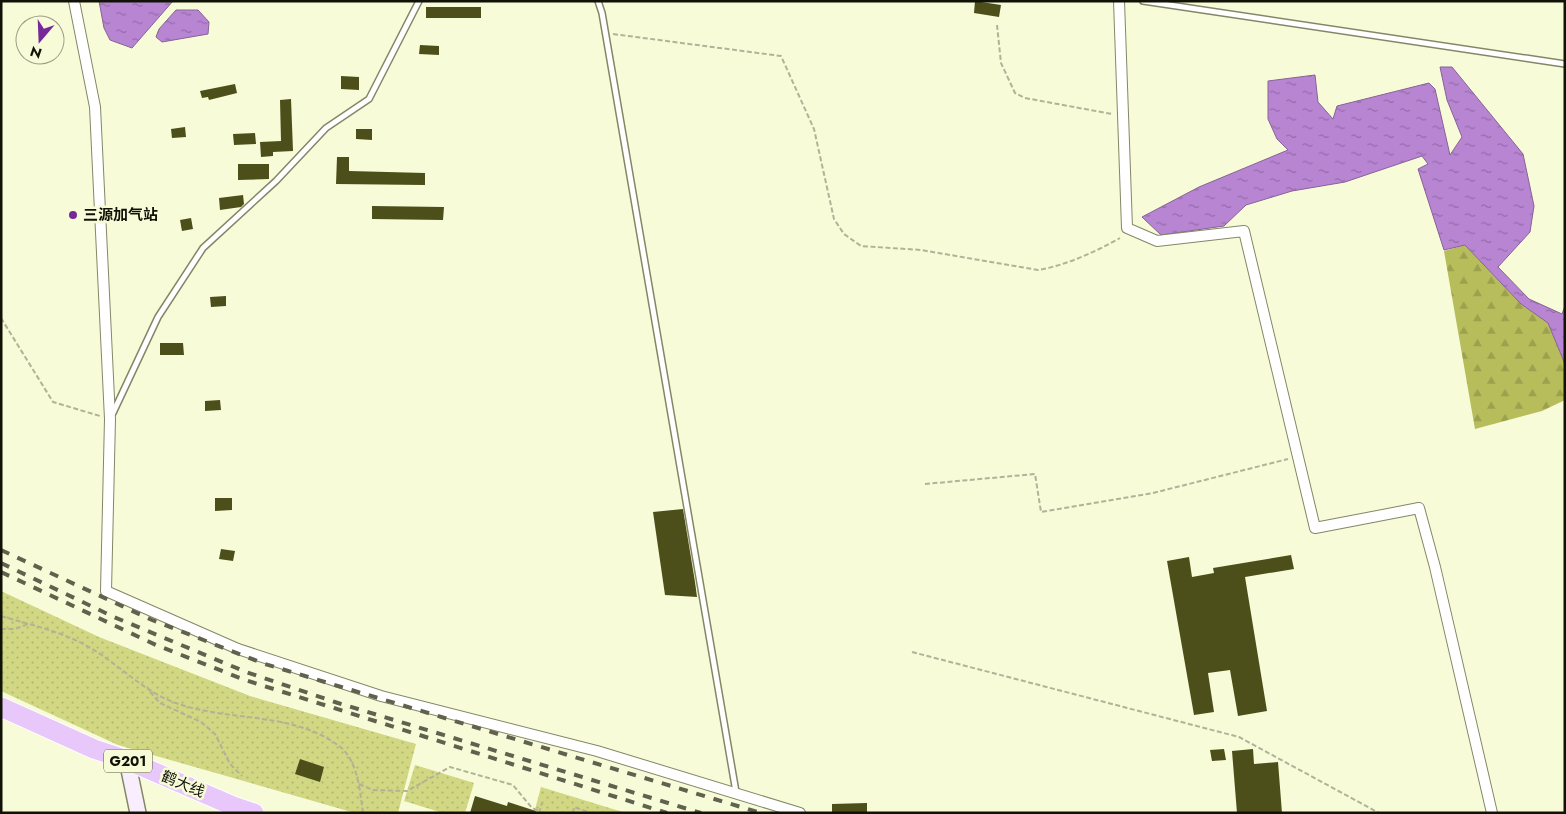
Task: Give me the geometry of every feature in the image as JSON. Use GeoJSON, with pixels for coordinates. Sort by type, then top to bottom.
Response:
{"type":"FeatureCollection","features":[{"type":"Feature","properties":{"kind":"highway","name":"鹤大线"},"geometry":{"type":"LineString","coordinates":[[1,707],[94,748],[127,760],[226,809],[254,813]]}},
{"type":"Feature","properties":{"kind":"street"},"geometry":{"type":"LineString","coordinates":[[74,1],[95,107],[110,419],[106,591],[238,650],[381,696],[597,751],[800,813]]}},
{"type":"Feature","properties":{"kind":"street"},"geometry":{"type":"LineString","coordinates":[[1119,1],[1127,228],[1156,241],[1244,231],[1315,528],[1419,508],[1435,567],[1492,813]]}},
{"type":"Feature","properties":{"kind":"street"},"geometry":{"type":"LineString","coordinates":[[127,760],[138,813]]}},
{"type":"Feature","properties":{"kind":"lane"},"geometry":{"type":"LineString","coordinates":[[110,419],[158,317],[203,248],[276,182],[326,128],[369,99],[420,1]]}},
{"type":"Feature","properties":{"kind":"lane"},"geometry":{"type":"LineString","coordinates":[[598,1],[606,33],[736,792]]}},
{"type":"Feature","properties":{"kind":"lane"},"geometry":{"type":"LineString","coordinates":[[1143,1],[1565,64]]}},
{"type":"Feature","properties":{"kind":"path"},"geometry":{"type":"LineString","coordinates":[[997,24],[1001,62],[1015,93],[1024,98],[1124,116]]}},
{"type":"Feature","properties":{"kind":"path"},"geometry":{"type":"LineString","coordinates":[[606,33],[781,56],[814,129],[834,219],[844,234],[861,246],[921,250],[1038,270],[1054,267],[1099,250],[1132,231]]}},
{"type":"Feature","properties":{"kind":"path"},"geometry":{"type":"LineString","coordinates":[[1,318],[53,402],[110,419]]}},
{"type":"Feature","properties":{"kind":"path"},"geometry":{"type":"LineString","coordinates":[[926,484],[1035,474],[1041,512],[1153,493],[1298,456]]}},
{"type":"Feature","properties":{"kind":"path"},"geometry":{"type":"LineString","coordinates":[[1,616],[59,632],[88,646],[149,691],[160,703],[201,722],[215,734],[230,764],[242,776]]}},
{"type":"Feature","properties":{"kind":"path"},"geometry":{"type":"LineString","coordinates":[[1,629],[15,630],[28,623]]}},
{"type":"Feature","properties":{"kind":"path"},"geometry":{"type":"LineString","coordinates":[[912,652],[1239,737],[1379,813]]}},
{"type":"Feature","properties":{"kind":"path"},"geometry":{"type":"LineString","coordinates":[[149,691],[176,703],[203,710],[253,717],[291,725],[341,747],[352,764],[359,784],[363,813]]}},
{"type":"Feature","properties":{"kind":"path"},"geometry":{"type":"LineString","coordinates":[[359,784],[374,790],[407,791],[450,767],[513,786],[532,808],[539,812],[542,803]]}},
{"type":"Feature","properties":{"kind":"path"},"geometry":{"type":"LineString","coordinates":[[572,813],[574,807],[591,813]]}},
{"type":"Feature","properties":{"kind":"green space"},"geometry":{"type":"Polygon","coordinates":[[[1465,245],[1521,304],[1548,323],[1565,364],[1565,400],[1542,411],[1475,429],[1444,251],[1465,245]]]}},
{"type":"Feature","properties":{"kind":"green space"},"geometry":{"type":"Polygon","coordinates":[[[1,591],[99,637],[250,696],[416,744],[398,813],[355,813],[118,745],[1,691],[1,591]]]}},
{"type":"Feature","properties":{"kind":"green space"},"geometry":{"type":"Polygon","coordinates":[[[415,765],[474,783],[465,813],[443,813],[404,801],[415,765]]]}},
{"type":"Feature","properties":{"kind":"green space"},"geometry":{"type":"Polygon","coordinates":[[[541,787],[626,813],[534,813],[541,787]]]}},
{"type":"Feature","properties":{"kind":"water"},"geometry":{"type":"Polygon","coordinates":[[[99,1],[173,1],[132,48],[110,40],[104,28],[99,1]]]}},
{"type":"Feature","properties":{"kind":"water"},"geometry":{"type":"Polygon","coordinates":[[[176,10],[198,10],[209,22],[208,34],[162,42],[156,37],[159,29],[176,10]]]}},
{"type":"Feature","properties":{"kind":"water"},"geometry":{"type":"Polygon","coordinates":[[[1440,67],[1452,67],[1523,154],[1534,206],[1530,232],[1498,267],[1529,299],[1562,314],[1565,306],[1565,364],[1548,323],[1521,304],[1465,245],[1444,250],[1418,169],[1428,164],[1422,156],[1345,182],[1292,191],[1246,205],[1224,226],[1161,235],[1142,217],[1199,187],[1288,150],[1277,139],[1268,119],[1268,81],[1315,75],[1318,102],[1333,119],[1337,106],[1429,83],[1435,89],[1450,155],[1462,137],[1447,100],[1440,67]]]}},
{"type":"Feature","properties":{"kind":"building"},"geometry":{"type":"Polygon","coordinates":[[[975,1],[1001,5],[999,17],[974,13],[975,1]]]}},
{"type":"Feature","properties":{"kind":"building"},"geometry":{"type":"Polygon","coordinates":[[[426,7],[481,7],[481,18],[426,18],[426,7]]]}},
{"type":"Feature","properties":{"kind":"building"},"geometry":{"type":"Polygon","coordinates":[[[420,45],[439,46],[439,55],[419,54],[420,45]]]}},
{"type":"Feature","properties":{"kind":"building"},"geometry":{"type":"Polygon","coordinates":[[[341,76],[359,77],[359,90],[341,89],[341,76]]]}},
{"type":"Feature","properties":{"kind":"building"},"geometry":{"type":"Polygon","coordinates":[[[235,84],[237,93],[209,100],[208,97],[202,98],[200,91],[235,84]]]}},
{"type":"Feature","properties":{"kind":"building"},"geometry":{"type":"Polygon","coordinates":[[[291,99],[293,151],[273,152],[273,156],[261,157],[260,142],[281,141],[280,100],[291,99]]]}},
{"type":"Feature","properties":{"kind":"building"},"geometry":{"type":"Polygon","coordinates":[[[185,127],[186,137],[172,138],[171,129],[185,127]]]}},
{"type":"Feature","properties":{"kind":"building"},"geometry":{"type":"Polygon","coordinates":[[[356,129],[372,129],[372,140],[356,139],[356,129]]]}},
{"type":"Feature","properties":{"kind":"building"},"geometry":{"type":"Polygon","coordinates":[[[255,133],[256,144],[234,145],[233,134],[255,133]]]}},
{"type":"Feature","properties":{"kind":"building"},"geometry":{"type":"Polygon","coordinates":[[[337,157],[349,157],[349,171],[425,173],[425,185],[336,184],[337,157]]]}},
{"type":"Feature","properties":{"kind":"building"},"geometry":{"type":"Polygon","coordinates":[[[238,164],[269,164],[269,179],[238,180],[238,164]]]}},
{"type":"Feature","properties":{"kind":"building"},"geometry":{"type":"Polygon","coordinates":[[[243,195],[244,204],[241,207],[220,210],[219,198],[243,195]]]}},
{"type":"Feature","properties":{"kind":"building"},"geometry":{"type":"Polygon","coordinates":[[[372,206],[444,207],[443,220],[372,219],[372,206]]]}},
{"type":"Feature","properties":{"kind":"building"},"geometry":{"type":"Polygon","coordinates":[[[191,218],[193,229],[182,231],[180,220],[191,218]]]}},
{"type":"Feature","properties":{"kind":"building"},"geometry":{"type":"Polygon","coordinates":[[[226,296],[226,306],[211,307],[210,297],[226,296]]]}},
{"type":"Feature","properties":{"kind":"building"},"geometry":{"type":"Polygon","coordinates":[[[160,343],[183,343],[184,355],[160,355],[160,343]]]}},
{"type":"Feature","properties":{"kind":"building"},"geometry":{"type":"Polygon","coordinates":[[[220,400],[221,410],[205,411],[205,401],[220,400]]]}},
{"type":"Feature","properties":{"kind":"building"},"geometry":{"type":"Polygon","coordinates":[[[215,498],[232,498],[232,510],[215,511],[215,498]]]}},
{"type":"Feature","properties":{"kind":"building"},"geometry":{"type":"Polygon","coordinates":[[[683,509],[697,597],[665,595],[653,512],[683,509]]]}},
{"type":"Feature","properties":{"kind":"building"},"geometry":{"type":"Polygon","coordinates":[[[221,549],[235,551],[233,561],[219,559],[221,549]]]}},
{"type":"Feature","properties":{"kind":"building"},"geometry":{"type":"Polygon","coordinates":[[[1291,555],[1294,569],[1245,577],[1267,711],[1238,716],[1230,670],[1208,673],[1214,712],[1194,715],[1167,561],[1189,557],[1192,577],[1214,573],[1213,568],[1291,555]]]}},
{"type":"Feature","properties":{"kind":"building"},"geometry":{"type":"Polygon","coordinates":[[[1224,749],[1226,760],[1212,761],[1210,750],[1224,749]]]}},
{"type":"Feature","properties":{"kind":"building"},"geometry":{"type":"Polygon","coordinates":[[[1253,749],[1254,764],[1278,762],[1282,813],[1237,813],[1232,751],[1253,749]]]}},
{"type":"Feature","properties":{"kind":"building"},"geometry":{"type":"Polygon","coordinates":[[[300,759],[324,767],[320,782],[295,774],[300,759]]]}},
{"type":"Feature","properties":{"kind":"building"},"geometry":{"type":"Polygon","coordinates":[[[475,796],[507,806],[508,802],[536,811],[535,813],[470,813],[475,796]]]}},
{"type":"Feature","properties":{"kind":"building"},"geometry":{"type":"Polygon","coordinates":[[[867,803],[867,813],[832,813],[832,804],[867,803]]]}},
{"type":"Feature","properties":{"kind":"railway"},"geometry":{"type":"LineString","coordinates":[[1,550],[152,620],[265,664],[761,813]]}},
{"type":"Feature","properties":{"kind":"railway"},"geometry":{"type":"LineString","coordinates":[[1,563],[114,617],[246,672],[338,703],[701,813]]}},
{"type":"Feature","properties":{"kind":"railway"},"geometry":{"type":"LineString","coordinates":[[1,572],[156,645],[245,680],[667,813]]}},
{"type":"Feature","properties":{"kind":"place","name":"三源加气站"},"geometry":{"type":"Point","coordinates":[73,215]}}]}
